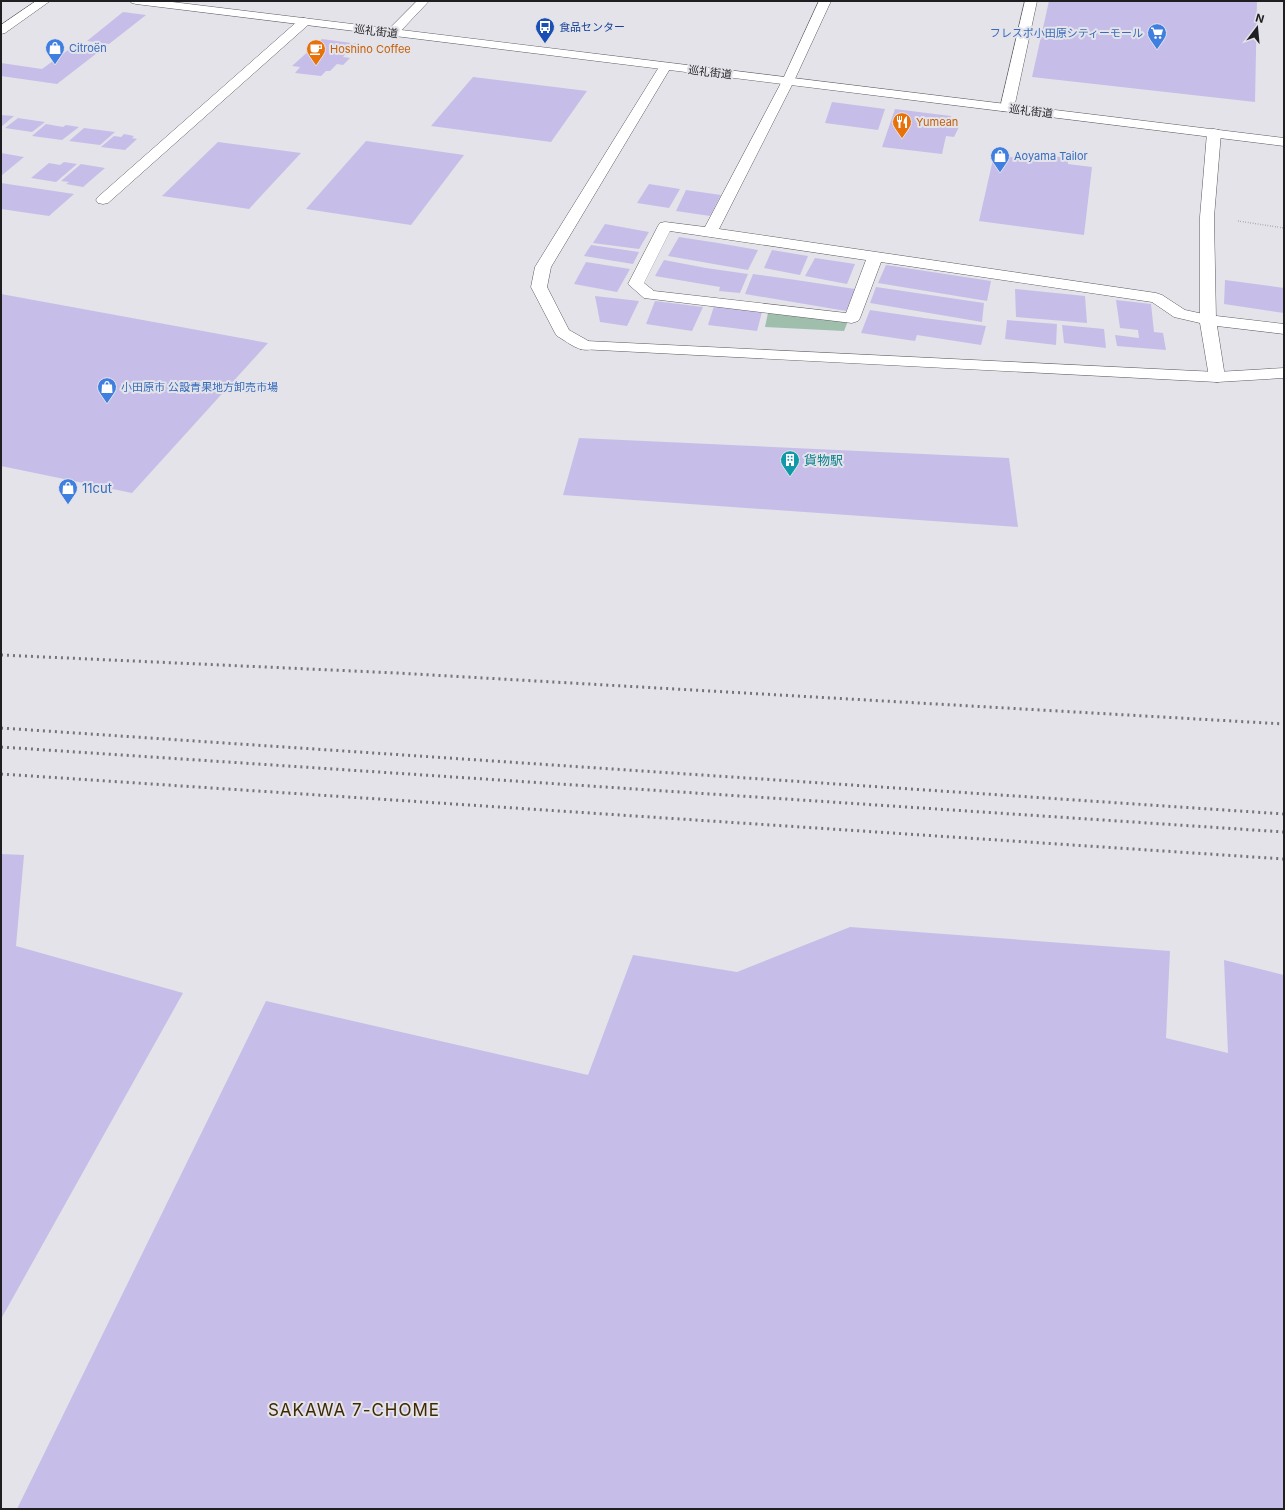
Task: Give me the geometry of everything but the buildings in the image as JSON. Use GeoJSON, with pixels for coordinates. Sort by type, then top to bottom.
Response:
{"type":"FeatureCollection","features":[{"type":"Feature","properties":{"kind":"street"},"geometry":{"type":"LineString","coordinates":[[1,30],[44,1]]}},
{"type":"Feature","properties":{"kind":"street","name":"巡礼街道"},"geometry":{"type":"LineString","coordinates":[[136,1],[1284,142]]}},
{"type":"Feature","properties":{"kind":"street"},"geometry":{"type":"LineString","coordinates":[[392,33],[423,1]]}},
{"type":"Feature","properties":{"kind":"street"},"geometry":{"type":"LineString","coordinates":[[710,232],[788,81],[825,1]]}},
{"type":"Feature","properties":{"kind":"street"},"geometry":{"type":"LineString","coordinates":[[1007,108],[1032,1]]}},
{"type":"Feature","properties":{"kind":"street"},"geometry":{"type":"LineString","coordinates":[[103,200],[304,22]]}},
{"type":"Feature","properties":{"kind":"street"},"geometry":{"type":"LineString","coordinates":[[665,67],[542,267],[539,287],[562,332],[586,346],[1217,377],[1284,373]]}},
{"type":"Feature","properties":{"kind":"street"},"geometry":{"type":"LineString","coordinates":[[1214,133],[1207,217],[1208,320],[1217,377]]}},
{"type":"Feature","properties":{"kind":"street"},"geometry":{"type":"LineString","coordinates":[[875,256],[852,318],[650,295],[636,284],[665,226],[875,256],[1156,298],[1180,314],[1208,320],[1284,330]]}},
{"type":"Feature","properties":{"kind":"path"},"geometry":{"type":"LineString","coordinates":[[1207,217],[1284,228]]}},
{"type":"Feature","properties":{"kind":"green space"},"geometry":{"type":"Polygon","coordinates":[[[768,313],[848,321],[844,331],[765,327],[768,313]]]}},
{"type":"Feature","properties":{"kind":"railway"},"geometry":{"type":"LineString","coordinates":[[1,655],[397,673],[1284,724]]}},
{"type":"Feature","properties":{"kind":"railway"},"geometry":{"type":"LineString","coordinates":[[1,728],[1284,814]]}},
{"type":"Feature","properties":{"kind":"railway"},"geometry":{"type":"LineString","coordinates":[[1,747],[1284,832]]}},
{"type":"Feature","properties":{"kind":"railway"},"geometry":{"type":"LineString","coordinates":[[1,774],[1284,859]]}},
{"type":"Feature","properties":{"kind":"place","name":"食品センター"},"geometry":{"type":"Point","coordinates":[545,44]}},
{"type":"Feature","properties":{"kind":"place","name":"フレスポ小田原シティーモール"},"geometry":{"type":"Point","coordinates":[1157,50]}},
{"type":"Feature","properties":{"kind":"place","name":"Citroën"},"geometry":{"type":"Point","coordinates":[55,65]}},
{"type":"Feature","properties":{"kind":"place","name":"Hoshino Coffee"},"geometry":{"type":"Point","coordinates":[316,66]}},
{"type":"Feature","properties":{"kind":"place","name":"Yumean"},"geometry":{"type":"Point","coordinates":[902,139]}},
{"type":"Feature","properties":{"kind":"place","name":"Aoyama Tailor"},"geometry":{"type":"Point","coordinates":[1000,173]}},
{"type":"Feature","properties":{"kind":"place","name":"小田原市 公設青果地方卸売市場"},"geometry":{"type":"Point","coordinates":[107,404]}},
{"type":"Feature","properties":{"kind":"place","name":"貨物駅"},"geometry":{"type":"Point","coordinates":[790,477]}},
{"type":"Feature","properties":{"kind":"place","name":"11cut"},"geometry":{"type":"Point","coordinates":[68,505]}},
{"type":"Feature","properties":{"kind":"district","name":"SAKAWA 7-CHOME"},"geometry":{"type":"Point","coordinates":[354,1410]}}]}
